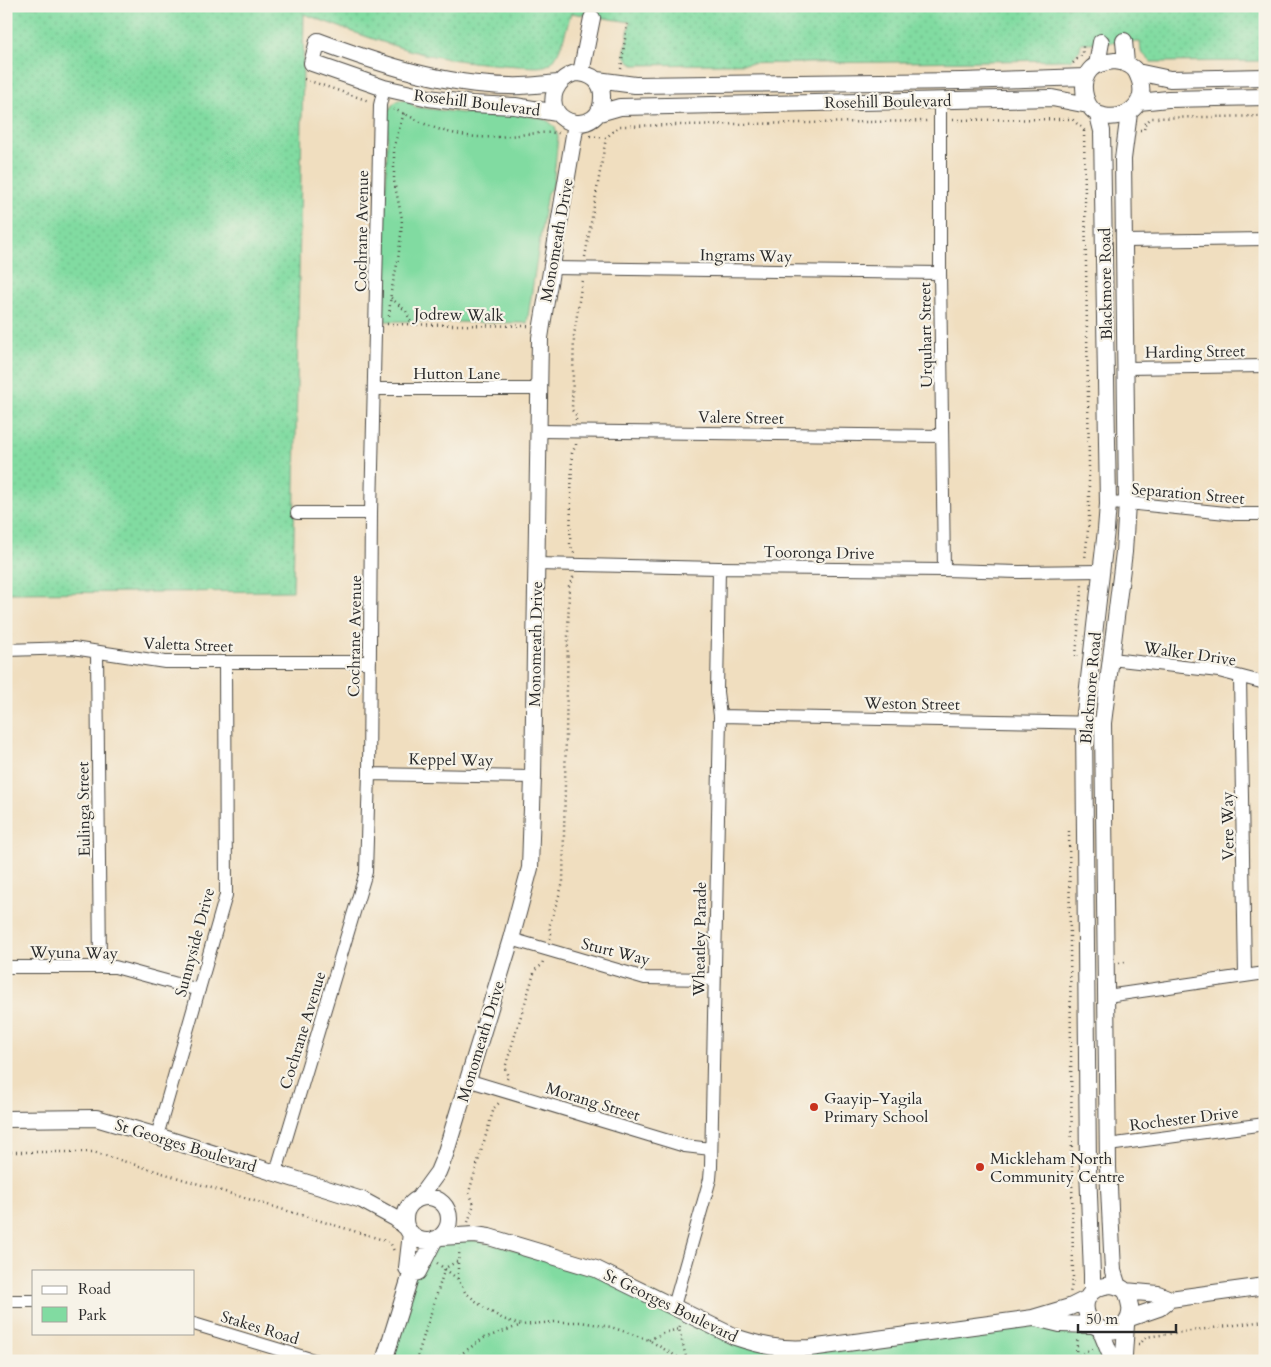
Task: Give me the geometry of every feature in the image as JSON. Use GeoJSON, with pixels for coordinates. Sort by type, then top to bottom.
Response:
{"type":"FeatureCollection","features":[{"type":"Feature","properties":{"kind":"street"},"geometry":{"type":"LineString","coordinates":[[581,73],[592,18]]}},
{"type":"Feature","properties":{"kind":"street","name":"Rosehill Boulevard"},"geometry":{"type":"LineString","coordinates":[[557,113],[515,106],[471,104],[429,98],[384,88],[312,63],[318,41],[370,60],[455,82],[511,86],[559,83]]}},
{"type":"Feature","properties":{"kind":"street"},"geometry":{"type":"LineString","coordinates":[[1097,65],[1100,42]]}},
{"type":"Feature","properties":{"kind":"street"},"geometry":{"type":"LineString","coordinates":[[1124,42],[1131,68],[1141,84],[1142,92],[1134,108]]}},
{"type":"Feature","properties":{"kind":"street"},"geometry":{"type":"LineString","coordinates":[[1265,77],[1170,79],[1115,62],[1097,65],[1090,70],[1086,77],[1085,92],[1093,110],[1114,117],[1134,108],[1168,99],[1265,97]]}},
{"type":"Feature","properties":{"kind":"street"},"geometry":{"type":"LineString","coordinates":[[581,73],[590,75],[597,80],[602,90],[602,101],[598,113],[593,119],[576,129],[557,113],[554,98],[559,83],[567,76],[581,73]]}},
{"type":"Feature","properties":{"kind":"street","name":"Rosehill Boulevard"},"geometry":{"type":"LineString","coordinates":[[597,80],[635,85],[1086,77]]}},
{"type":"Feature","properties":{"kind":"street","name":"Cochrane Avenue"},"geometry":{"type":"LineString","coordinates":[[276,1172],[366,872],[371,513],[380,105],[384,88]]}},
{"type":"Feature","properties":{"kind":"street","name":"Rosehill Boulevard"},"geometry":{"type":"LineString","coordinates":[[598,113],[620,107],[1052,98],[1093,110]]}},
{"type":"Feature","properties":{"kind":"street","name":"Urquhart Street"},"geometry":{"type":"LineString","coordinates":[[940,100],[944,570]]}},
{"type":"Feature","properties":{"kind":"street","name":"Blackmore Road"},"geometry":{"type":"LineString","coordinates":[[1122,1289],[1113,1271],[1108,1167],[1103,722],[1124,552],[1127,503],[1123,159],[1126,130],[1134,108]]}},
{"type":"Feature","properties":{"kind":"street","name":"Blackmore Road"},"geometry":{"type":"LineString","coordinates":[[1090,1295],[1092,1275],[1088,1168],[1084,722],[1108,504],[1102,131],[1093,110]]}},
{"type":"Feature","properties":{"kind":"street","name":"Monomeath Drive"},"geometry":{"type":"LineString","coordinates":[[446,1209],[443,1181],[446,1155],[467,1080],[511,939],[530,868],[539,389],[542,326],[576,129]]}},
{"type":"Feature","properties":{"kind":"street"},"geometry":{"type":"LineString","coordinates":[[1125,241],[1265,239]]}},
{"type":"Feature","properties":{"kind":"street","name":"Ingrams Way"},"geometry":{"type":"LineString","coordinates":[[551,268],[940,273]]}},
{"type":"Feature","properties":{"kind":"street","name":"Harding Street"},"geometry":{"type":"LineString","coordinates":[[1126,368],[1265,366]]}},
{"type":"Feature","properties":{"kind":"street","name":"Hutton Lane"},"geometry":{"type":"LineString","coordinates":[[374,390],[539,389]]}},
{"type":"Feature","properties":{"kind":"street","name":"Valere Street"},"geometry":{"type":"LineString","coordinates":[[539,430],[942,436]]}},
{"type":"Feature","properties":{"kind":"street","name":"Separation Street"},"geometry":{"type":"LineString","coordinates":[[1108,504],[1127,503],[1236,514],[1265,514]]}},
{"type":"Feature","properties":{"kind":"street"},"geometry":{"type":"LineString","coordinates":[[298,513],[371,513]]}},
{"type":"Feature","properties":{"kind":"street","name":"Tooronga Drive"},"geometry":{"type":"LineString","coordinates":[[536,564],[1019,572],[1102,571]]}},
{"type":"Feature","properties":{"kind":"street","name":"Wheatley Parade"},"geometry":{"type":"LineString","coordinates":[[681,1310],[710,1179],[720,716],[717,692],[719,568]]}},
{"type":"Feature","properties":{"kind":"street","name":"Valetta Street"},"geometry":{"type":"LineString","coordinates":[[6,650],[73,648],[165,662],[370,662]]}},
{"type":"Feature","properties":{"kind":"street","name":"Eulinga Street"},"geometry":{"type":"LineString","coordinates":[[98,652],[100,966]]}},
{"type":"Feature","properties":{"kind":"street","name":"Walker Drive"},"geometry":{"type":"LineString","coordinates":[[1111,659],[1219,671],[1265,683]]}},
{"type":"Feature","properties":{"kind":"street","name":"Sunnyside Drive"},"geometry":{"type":"LineString","coordinates":[[157,1136],[226,895],[224,662]]}},
{"type":"Feature","properties":{"kind":"street","name":"Vere Way"},"geometry":{"type":"LineString","coordinates":[[1240,677],[1245,976]]}},
{"type":"Feature","properties":{"kind":"street","name":"Weston Street"},"geometry":{"type":"LineString","coordinates":[[720,716],[1103,722]]}},
{"type":"Feature","properties":{"kind":"street","name":"Keppel Way"},"geometry":{"type":"LineString","coordinates":[[368,774],[533,777]]}},
{"type":"Feature","properties":{"kind":"street","name":"Sturt Way"},"geometry":{"type":"LineString","coordinates":[[511,939],[645,978],[714,979]]}},
{"type":"Feature","properties":{"kind":"street","name":"Wyuna Way"},"geometry":{"type":"LineString","coordinates":[[6,967],[115,967],[198,990]]}},
{"type":"Feature","properties":{"kind":"street"},"geometry":{"type":"LineString","coordinates":[[1107,996],[1265,973]]}},
{"type":"Feature","properties":{"kind":"street","name":"Morang Street"},"geometry":{"type":"LineString","coordinates":[[467,1080],[685,1146],[711,1149]]}},
{"type":"Feature","properties":{"kind":"street","name":"St Georges Boulevard"},"geometry":{"type":"LineString","coordinates":[[6,1119],[96,1118],[362,1200],[395,1218],[409,1231]]}},
{"type":"Feature","properties":{"kind":"street","name":"Rochester Drive"},"geometry":{"type":"LineString","coordinates":[[1108,1145],[1265,1124]]}},
{"type":"Feature","properties":{"kind":"street","name":"Monomeath Drive"},"geometry":{"type":"LineString","coordinates":[[417,1200],[438,1172],[446,1155]]}},
{"type":"Feature","properties":{"kind":"street"},"geometry":{"type":"LineString","coordinates":[[426,1197],[433,1198],[440,1201],[446,1209],[449,1219],[448,1226],[445,1232],[437,1238],[418,1272],[411,1274],[407,1268],[409,1231],[406,1214],[409,1207],[417,1200],[426,1197]]}},
{"type":"Feature","properties":{"kind":"street","name":"St Georges Boulevard"},"geometry":{"type":"LineString","coordinates":[[362,1200],[397,1204],[417,1200]]}},
{"type":"Feature","properties":{"kind":"street","name":"St Georges Boulevard"},"geometry":{"type":"LineString","coordinates":[[446,1209],[460,1221],[489,1238]]}},
{"type":"Feature","properties":{"kind":"street"},"geometry":{"type":"LineString","coordinates":[[409,1231],[419,1238],[426,1240],[437,1238]]}},
{"type":"Feature","properties":{"kind":"street","name":"St Georges Boulevard"},"geometry":{"type":"LineString","coordinates":[[437,1238],[475,1235],[596,1269],[735,1337],[773,1348],[794,1349],[828,1346],[1033,1318],[1070,1307],[1090,1295]]}},
{"type":"Feature","properties":{"kind":"street"},"geometry":{"type":"LineString","coordinates":[[384,1361],[411,1274]]}},
{"type":"Feature","properties":{"kind":"street"},"geometry":{"type":"LineString","coordinates":[[1110,1355],[1096,1327],[1086,1314],[1086,1306],[1090,1295],[1104,1286],[1111,1285],[1122,1289],[1158,1294],[1170,1299],[1265,1286]]}},
{"type":"Feature","properties":{"kind":"street"},"geometry":{"type":"LineString","coordinates":[[1122,1289],[1130,1303],[1131,1310],[1122,1361]]}},
{"type":"Feature","properties":{"kind":"street"},"geometry":{"type":"LineString","coordinates":[[1096,1327],[1114,1330],[1128,1321],[1159,1308],[1170,1299]]}},
{"type":"Feature","properties":{"kind":"street"},"geometry":{"type":"LineString","coordinates":[[6,1301],[32,1301]]}},
{"type":"Feature","properties":{"kind":"street","name":"St Georges Boulevard"},"geometry":{"type":"LineString","coordinates":[[1033,1318],[1060,1324],[1096,1327]]}},
{"type":"Feature","properties":{"kind":"street","name":"Stakes Road"},"geometry":{"type":"LineString","coordinates":[[195,1324],[317,1361]]}},
{"type":"Feature","properties":{"kind":"path"},"geometry":{"type":"LineString","coordinates":[[304,79],[404,113],[426,124],[451,133],[477,137],[510,136],[576,129],[606,138],[620,126],[940,120],[1072,119],[1084,131],[1102,131]]}},
{"type":"Feature","properties":{"kind":"path"},"geometry":{"type":"LineString","coordinates":[[388,324],[402,219],[394,181],[394,146],[404,113]]}},
{"type":"Feature","properties":{"kind":"path"},"geometry":{"type":"LineString","coordinates":[[1126,130],[1144,130],[1145,124],[1151,118],[1265,116]]}},
{"type":"Feature","properties":{"kind":"path"},"geometry":{"type":"LineString","coordinates":[[391,298],[406,311],[412,325]]}},
{"type":"Feature","properties":{"kind":"path","name":"Jodrew Walk"},"geometry":{"type":"LineString","coordinates":[[375,324],[542,326]]}},
{"type":"Feature","properties":{"kind":"path"},"geometry":{"type":"LineString","coordinates":[[6,1152],[93,1152],[390,1242],[394,1252],[409,1254]]}},
{"type":"Feature","properties":{"kind":"path"},"geometry":{"type":"LineString","coordinates":[[427,1257],[458,1279],[465,1292],[483,1307],[503,1319],[521,1326]]}},
{"type":"Feature","properties":{"kind":"path"},"geometry":{"type":"LineString","coordinates":[[416,1361],[445,1268],[458,1261]]}},
{"type":"Feature","properties":{"kind":"path"},"geometry":{"type":"LineString","coordinates":[[681,1310],[679,1329],[686,1361]]}},
{"type":"Feature","properties":{"kind":"path"},"geometry":{"type":"LineString","coordinates":[[1125,1344],[1140,1344],[1146,1337],[1265,1321]]}},
{"type":"Feature","properties":{"kind":"path"},"geometry":{"type":"LineString","coordinates":[[450,1361],[484,1338],[521,1326],[554,1322],[581,1322],[611,1326],[649,1340],[686,1361]]}},
{"type":"Feature","properties":{"kind":"path"},"geometry":{"type":"LineString","coordinates":[[649,1340],[663,1333],[679,1329]]}},
{"type":"Feature","properties":{"kind":"path"},"geometry":{"type":"LineString","coordinates":[[1070,1361],[1087,1351],[1110,1355]]}},
{"type":"Feature","properties":{"kind":"path"},"geometry":{"type":"LineString","coordinates":[[951,1361],[972,1358],[1001,1361]]}},
{"type":"Feature","properties":{"kind":"green space"},"geometry":{"type":"Polygon","coordinates":[[[6,6],[1265,6],[1265,61],[1151,62],[1141,52],[1140,42],[1081,43],[1080,50],[1071,60],[633,65],[624,55],[630,22],[571,13],[563,41],[553,61],[546,66],[530,67],[471,62],[424,54],[378,41],[304,14],[293,591],[6,593],[6,6]]]}},
{"type":"Feature","properties":{"kind":"green space"},"geometry":{"type":"Polygon","coordinates":[[[399,100],[408,100],[415,107],[494,117],[501,112],[540,118],[548,121],[555,127],[558,137],[553,186],[547,193],[527,323],[382,321],[388,112],[393,104],[399,100]]]}},
{"type":"Feature","properties":{"kind":"green space"},"geometry":{"type":"Polygon","coordinates":[[[457,1236],[596,1269],[773,1348],[1033,1318],[1093,1325],[1113,1361],[384,1361],[411,1274],[435,1239],[457,1236]]]}},
{"type":"Feature","properties":{"kind":"place","name":"Gaayip-Yagila Primary School"},"geometry":{"type":"Point","coordinates":[814,1107]}},
{"type":"Feature","properties":{"kind":"place","name":"Mickleham North Community Centre"},"geometry":{"type":"Point","coordinates":[980,1167]}}]}
